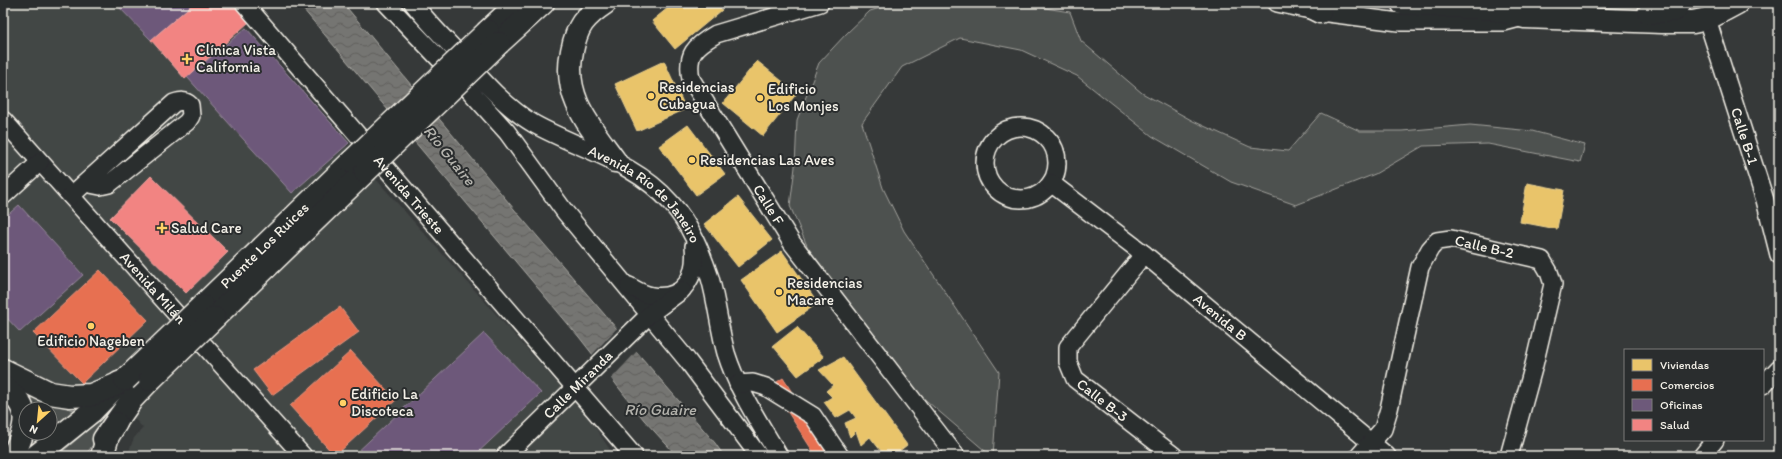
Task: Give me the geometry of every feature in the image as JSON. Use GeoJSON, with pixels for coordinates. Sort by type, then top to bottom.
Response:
{"type":"FeatureCollection","features":[{"type":"Feature","properties":{"kind":"main road"},"geometry":{"type":"LineString","coordinates":[[494,37],[518,3]]}},
{"type":"Feature","properties":{"kind":"main road"},"geometry":{"type":"LineString","coordinates":[[494,37],[543,3]]}},
{"type":"Feature","properties":{"kind":"main road"},"geometry":{"type":"LineString","coordinates":[[605,3],[582,22],[574,42],[569,70],[570,85],[580,110],[616,161]]}},
{"type":"Feature","properties":{"kind":"main road"},"geometry":{"type":"LineString","coordinates":[[1402,3],[1492,9],[1525,17],[1662,22],[1693,22],[1704,11],[1737,3]]}},
{"type":"Feature","properties":{"kind":"main road"},"geometry":{"type":"LineString","coordinates":[[1600,19],[1616,12],[1667,12],[1675,10],[1680,3]]}},
{"type":"Feature","properties":{"kind":"main road","name":"Puente Los Ruices"},"geometry":{"type":"LineString","coordinates":[[36,456],[91,412],[121,382],[208,312],[494,37]]}},
{"type":"Feature","properties":{"kind":"main road","name":"Puente Los Ruices"},"geometry":{"type":"LineString","coordinates":[[92,456],[132,400],[208,312]]}},
{"type":"Feature","properties":{"kind":"main road"},"geometry":{"type":"LineString","coordinates":[[3,370],[50,393],[70,396],[90,395],[121,382]]}},
{"type":"Feature","properties":{"kind":"main road"},"geometry":{"type":"LineString","coordinates":[[3,386],[13,394],[23,408],[26,423],[21,440],[13,456]]}},
{"type":"Feature","properties":{"kind":"main road"},"geometry":{"type":"LineString","coordinates":[[102,456],[108,436],[116,423]]}},
{"type":"Feature","properties":{"kind":"street","name":"Avenida Trieste"},"geometry":{"type":"LineString","coordinates":[[244,3],[578,384],[634,456]]}},
{"type":"Feature","properties":{"kind":"street"},"geometry":{"type":"LineString","coordinates":[[386,3],[507,132],[570,217],[650,314],[714,395],[759,456]]}},
{"type":"Feature","properties":{"kind":"street","name":"Avenida Río de Janeiro"},"geometry":{"type":"LineString","coordinates":[[413,3],[482,80],[506,103],[533,123],[631,169],[661,192],[687,222],[710,279],[720,330],[738,384],[751,411],[780,456]]}},
{"type":"Feature","properties":{"kind":"street","name":"Calle F"},"geometry":{"type":"LineString","coordinates":[[820,3],[716,34],[702,42],[693,52],[689,66],[692,79],[792,243],[956,456]]}},
{"type":"Feature","properties":{"kind":"street"},"geometry":{"type":"LineString","coordinates":[[1277,3],[1399,22],[1504,22],[1525,17]]}},
{"type":"Feature","properties":{"kind":"street","name":"Calle B-1"},"geometry":{"type":"LineString","coordinates":[[1704,11],[1765,200],[1779,255]]}},
{"type":"Feature","properties":{"kind":"street"},"geometry":{"type":"LineString","coordinates":[[71,196],[85,183],[174,103],[186,101],[190,105],[190,116],[187,122],[109,184],[100,186],[85,183]]}},
{"type":"Feature","properties":{"kind":"street","name":"Avenida Milán"},"geometry":{"type":"LineString","coordinates":[[3,120],[303,456]]}},
{"type":"Feature","properties":{"kind":"street"},"geometry":{"type":"LineString","coordinates":[[1021,126],[1035,130],[1046,137],[1052,146],[1056,158],[1056,170],[1051,183],[1039,194],[1029,198],[1022,199],[1004,195],[994,187],[987,177],[984,165],[988,146],[997,135],[1012,128],[1021,126]]}},
{"type":"Feature","properties":{"kind":"street"},"geometry":{"type":"LineString","coordinates":[[3,196],[40,162]]}},
{"type":"Feature","properties":{"kind":"street","name":"Avenida B"},"geometry":{"type":"LineString","coordinates":[[1051,183],[1144,254],[1387,456]]}},
{"type":"Feature","properties":{"kind":"street"},"geometry":{"type":"LineString","coordinates":[[626,284],[651,296],[670,295],[682,290],[687,284],[694,268],[694,237]]}},
{"type":"Feature","properties":{"kind":"street","name":"Calle B-2"},"geometry":{"type":"LineString","coordinates":[[1371,442],[1383,429],[1389,409],[1420,267],[1437,240],[1451,239],[1542,260],[1549,272],[1553,284],[1534,365],[1509,456]]}},
{"type":"Feature","properties":{"kind":"street","name":"Calle B-3"},"geometry":{"type":"LineString","coordinates":[[1144,254],[1068,347],[1068,362],[1076,379],[1174,456]]}},
{"type":"Feature","properties":{"kind":"street","name":"Calle Miranda"},"geometry":{"type":"LineString","coordinates":[[505,456],[650,314],[682,290]]}},
{"type":"Feature","properties":{"kind":"street"},"geometry":{"type":"LineString","coordinates":[[1764,384],[1779,368]]}},
{"type":"Feature","properties":{"kind":"street"},"geometry":{"type":"LineString","coordinates":[[738,384],[753,383],[766,387],[813,416],[840,456]]}},
{"type":"Feature","properties":{"kind":"street"},"geometry":{"type":"LineString","coordinates":[[1702,456],[1715,441]]}},
{"type":"Feature","properties":{"kind":"street"},"geometry":{"type":"LineString","coordinates":[[1359,456],[1371,442]]}},
{"type":"Feature","properties":{"kind":"shaded area"},"geometry":{"type":"Polygon","coordinates":[[[3,3],[227,3],[350,150],[591,421],[614,456],[127,456],[134,438],[143,428],[99,380],[84,389],[69,390],[34,374],[3,357],[3,3]]]}},
{"type":"Feature","properties":{"kind":"shaded area"},"geometry":{"type":"Polygon","coordinates":[[[896,3],[1014,3],[1070,12],[1081,41],[1142,93],[1193,121],[1250,147],[1288,151],[1321,113],[1360,131],[1402,131],[1470,125],[1532,131],[1585,145],[1580,162],[1488,144],[1423,146],[1375,174],[1296,205],[1231,182],[1152,136],[1077,76],[1021,50],[960,38],[902,67],[862,123],[883,188],[904,231],[999,372],[993,456],[991,456],[921,396],[808,248],[790,206],[795,167],[797,120],[819,63],[870,11],[896,3]]]}},
{"type":"Feature","properties":{"kind":"shaded area"},"geometry":{"type":"Polygon","coordinates":[[[136,383],[85,456],[57,456],[108,413],[136,383]]]}},
{"type":"Feature","properties":{"kind":"shaded area"},"geometry":{"type":"Polygon","coordinates":[[[14,386],[45,401],[22,401],[14,386]]]}},
{"type":"Feature","properties":{"kind":"shaded area"},"geometry":{"type":"Polygon","coordinates":[[[58,406],[79,411],[58,430],[58,406]]]}},
{"type":"Feature","properties":{"kind":"shaded area"},"geometry":{"type":"Polygon","coordinates":[[[32,441],[46,441],[29,456],[32,441]]]}},
{"type":"Feature","properties":{"kind":"water","name":"Río Guaire"},"geometry":{"type":"Polygon","coordinates":[[[298,3],[343,3],[519,215],[715,443],[724,456],[677,456],[644,420],[579,337],[298,3]]]}},
{"type":"Feature","properties":{"kind":"pier"},"geometry":{"type":"Polygon","coordinates":[[[618,327],[638,350],[610,380],[591,356],[618,327]]]}},
{"type":"Feature","properties":{"kind":"building: Viviendas"},"geometry":{"type":"Polygon","coordinates":[[[674,3],[716,3],[722,10],[675,49],[652,21],[674,3]]]}},
{"type":"Feature","properties":{"kind":"building: Viviendas","name":"Residencias Cubagua"},"geometry":{"type":"Polygon","coordinates":[[[664,61],[686,109],[637,131],[615,84],[664,61]]]}},
{"type":"Feature","properties":{"kind":"building: Viviendas","name":"Edificio Los Monjes"},"geometry":{"type":"Polygon","coordinates":[[[757,61],[797,93],[763,136],[723,103],[757,61]]]}},
{"type":"Feature","properties":{"kind":"building: Viviendas","name":"Residencias Las Aves"},"geometry":{"type":"Polygon","coordinates":[[[688,125],[725,174],[696,195],[659,146],[688,125]]]}},
{"type":"Feature","properties":{"kind":"building: Viviendas"},"geometry":{"type":"Polygon","coordinates":[[[1527,183],[1564,190],[1557,229],[1520,222],[1527,183]]]}},
{"type":"Feature","properties":{"kind":"building: Viviendas"},"geometry":{"type":"Polygon","coordinates":[[[738,197],[772,240],[738,267],[704,224],[738,197]]]}},
{"type":"Feature","properties":{"kind":"building: Viviendas","name":"Residencias Macare"},"geometry":{"type":"Polygon","coordinates":[[[782,251],[818,303],[777,332],[741,280],[782,251]]]}},
{"type":"Feature","properties":{"kind":"building: Viviendas"},"geometry":{"type":"Polygon","coordinates":[[[797,327],[824,357],[798,376],[773,346],[797,327]]]}},
{"type":"Feature","properties":{"kind":"building: Viviendas"},"geometry":{"type":"Polygon","coordinates":[[[843,357],[907,445],[893,456],[885,456],[870,437],[861,445],[856,431],[850,437],[845,423],[856,418],[850,410],[836,418],[824,402],[832,397],[826,391],[833,385],[819,370],[843,357]]]}},
{"type":"Feature","properties":{"kind":"building: Comercios","name":"Edificio Nageben"},"geometry":{"type":"Polygon","coordinates":[[[100,270],[148,320],[82,383],[33,333],[100,270]]]}},
{"type":"Feature","properties":{"kind":"building: Comercios"},"geometry":{"type":"Polygon","coordinates":[[[340,307],[359,332],[272,395],[253,370],[340,307]]]}},
{"type":"Feature","properties":{"kind":"building: Comercios","name":"Edificio La Discoteca"},"geometry":{"type":"Polygon","coordinates":[[[351,351],[396,400],[335,456],[290,406],[351,351]]]}},
{"type":"Feature","properties":{"kind":"building: Comercios"},"geometry":{"type":"Polygon","coordinates":[[[783,378],[832,456],[816,456],[771,386],[783,378]]]}},
{"type":"Feature","properties":{"kind":"building: Oficinas"},"geometry":{"type":"Polygon","coordinates":[[[115,3],[194,3],[151,40],[115,3]]]}},
{"type":"Feature","properties":{"kind":"building: Oficinas"},"geometry":{"type":"Polygon","coordinates":[[[246,28],[349,143],[292,193],[187,77],[246,28]]]}},
{"type":"Feature","properties":{"kind":"building: Oficinas"},"geometry":{"type":"Polygon","coordinates":[[[19,205],[83,275],[20,332],[3,314],[3,219],[19,205]]]}},
{"type":"Feature","properties":{"kind":"building: Oficinas"},"geometry":{"type":"Polygon","coordinates":[[[484,333],[541,393],[474,456],[353,456],[484,333]]]}},
{"type":"Feature","properties":{"kind":"building: Salud","name":"Clínica Vista California"},"geometry":{"type":"Polygon","coordinates":[[[194,3],[231,3],[249,22],[185,79],[151,40],[194,3]]]}},
{"type":"Feature","properties":{"kind":"building: Salud","name":"Salud Care"},"geometry":{"type":"Polygon","coordinates":[[[151,176],[228,252],[186,293],[110,218],[151,176]]]}},
{"type":"Feature","properties":{"kind":"place","name":"Clínica Vista California"},"geometry":{"type":"Point","coordinates":[187,59]}},
{"type":"Feature","properties":{"kind":"place","name":"Residencias Cubagua"},"geometry":{"type":"Point","coordinates":[651,96]}},
{"type":"Feature","properties":{"kind":"place","name":"Edificio Los Monjes"},"geometry":{"type":"Point","coordinates":[760,98]}},
{"type":"Feature","properties":{"kind":"place","name":"Residencias Las Aves"},"geometry":{"type":"Point","coordinates":[692,160]}},
{"type":"Feature","properties":{"kind":"place","name":"Salud Care"},"geometry":{"type":"Point","coordinates":[162,228]}},
{"type":"Feature","properties":{"kind":"place","name":"Residencias Macare"},"geometry":{"type":"Point","coordinates":[779,292]}},
{"type":"Feature","properties":{"kind":"place","name":"Edificio Nageben"},"geometry":{"type":"Point","coordinates":[91,326]}},
{"type":"Feature","properties":{"kind":"place","name":"Edificio La Discoteca"},"geometry":{"type":"Point","coordinates":[343,403]}}]}
